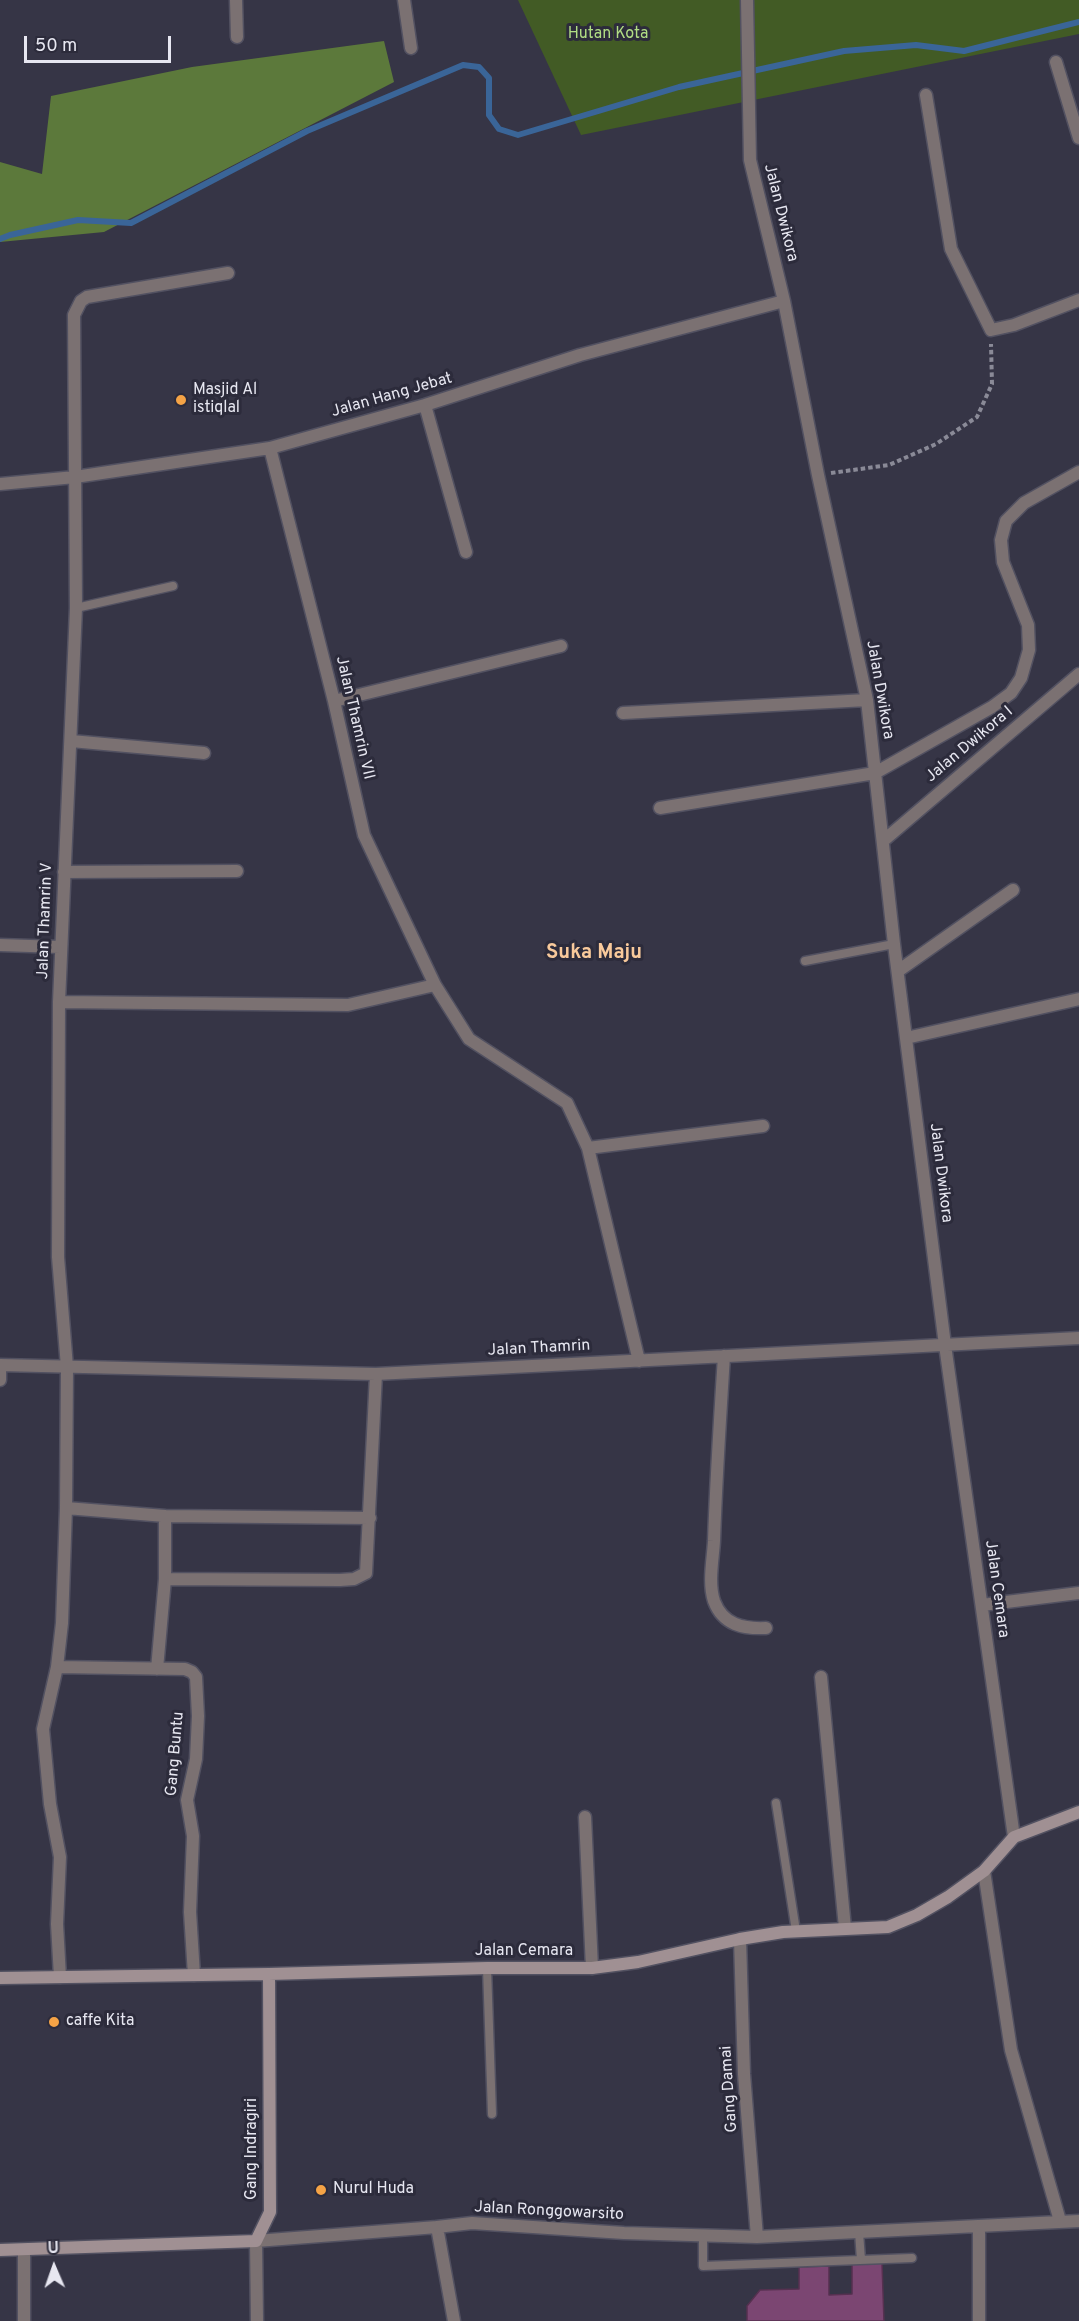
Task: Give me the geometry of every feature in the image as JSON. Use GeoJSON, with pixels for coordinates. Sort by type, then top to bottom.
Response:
{"type":"FeatureCollection","features":[{"type":"Feature","properties":{"kind":"street"},"geometry":{"type":"LineString","coordinates":[[236,0],[237,37]]}},
{"type":"Feature","properties":{"kind":"street"},"geometry":{"type":"LineString","coordinates":[[404,0],[411,48]]}},
{"type":"Feature","properties":{"kind":"street","name":"Jalan Dwikora"},"geometry":{"type":"LineString","coordinates":[[747,0],[750,160],[784,301],[818,475],[867,700],[894,944],[945,1345]]}},
{"type":"Feature","properties":{"kind":"street"},"geometry":{"type":"LineString","coordinates":[[1056,62],[1079,138]]}},
{"type":"Feature","properties":{"kind":"street"},"geometry":{"type":"LineString","coordinates":[[926,95],[951,249],[991,330],[1014,325],[1079,300]]}},
{"type":"Feature","properties":{"kind":"street","name":"Jalan Thamrin V"},"geometry":{"type":"LineString","coordinates":[[60,1977],[57,1924],[60,1857],[50,1804],[43,1729],[57,1667],[62,1623],[66,1508],[67,1367],[58,1257],[59,1002],[76,608],[74,315],[81,301],[87,297],[228,273]]}},
{"type":"Feature","properties":{"kind":"street","name":"Jalan Hang Jebat"},"geometry":{"type":"LineString","coordinates":[[0,484],[75,477],[270,448],[425,405],[580,355],[784,301]]}},
{"type":"Feature","properties":{"kind":"street"},"geometry":{"type":"LineString","coordinates":[[425,405],[466,552]]}},
{"type":"Feature","properties":{"kind":"street","name":"Jalan Thamrin VII"},"geometry":{"type":"LineString","coordinates":[[270,448],[334,701],[364,835],[435,985],[469,1039],[567,1103],[588,1148],[639,1361]]}},
{"type":"Feature","properties":{"kind":"street"},"geometry":{"type":"LineString","coordinates":[[660,808],[875,773],[992,707],[1011,693],[1021,678],[1029,650],[1028,625],[1003,562],[1001,540],[1006,521],[1024,503],[1079,472]]}},
{"type":"Feature","properties":{"kind":"street"},"geometry":{"type":"LineString","coordinates":[[334,701],[561,646]]}},
{"type":"Feature","properties":{"kind":"street","name":"Jalan Dwikora I"},"geometry":{"type":"LineString","coordinates":[[883,841],[1079,674]]}},
{"type":"Feature","properties":{"kind":"street"},"geometry":{"type":"LineString","coordinates":[[624,712],[867,700]]}},
{"type":"Feature","properties":{"kind":"street"},"geometry":{"type":"LineString","coordinates":[[71,741],[204,753]]}},
{"type":"Feature","properties":{"kind":"street"},"geometry":{"type":"LineString","coordinates":[[64,872],[237,872]]}},
{"type":"Feature","properties":{"kind":"street"},"geometry":{"type":"LineString","coordinates":[[898,971],[1013,890]]}},
{"type":"Feature","properties":{"kind":"street"},"geometry":{"type":"LineString","coordinates":[[0,945],[60,947]]}},
{"type":"Feature","properties":{"kind":"street"},"geometry":{"type":"LineString","coordinates":[[59,1002],[348,1005],[435,985]]}},
{"type":"Feature","properties":{"kind":"street"},"geometry":{"type":"LineString","coordinates":[[906,1038],[1079,999]]}},
{"type":"Feature","properties":{"kind":"street"},"geometry":{"type":"LineString","coordinates":[[588,1148],[763,1126]]}},
{"type":"Feature","properties":{"kind":"street","name":"Jalan Thamrin"},"geometry":{"type":"LineString","coordinates":[[0,1365],[376,1374],[1079,1338]]}},
{"type":"Feature","properties":{"kind":"street","name":"Jalan Cemara"},"geometry":{"type":"LineString","coordinates":[[945,1345],[1014,1837]]}},
{"type":"Feature","properties":{"kind":"street"},"geometry":{"type":"LineString","coordinates":[[724,1356],[715,1491],[713,1600],[722,1614],[733,1624],[746,1629],[766,1628]]}},
{"type":"Feature","properties":{"kind":"street"},"geometry":{"type":"LineString","coordinates":[[0,1365],[0,1380]]}},
{"type":"Feature","properties":{"kind":"street"},"geometry":{"type":"LineString","coordinates":[[165,1579],[354,1579],[366,1572],[376,1374]]}},
{"type":"Feature","properties":{"kind":"street"},"geometry":{"type":"LineString","coordinates":[[66,1508],[165,1516],[370,1518]]}},
{"type":"Feature","properties":{"kind":"street"},"geometry":{"type":"LineString","coordinates":[[158,1669],[165,1579],[165,1516]]}},
{"type":"Feature","properties":{"kind":"street"},"geometry":{"type":"LineString","coordinates":[[982,1605],[1079,1593]]}},
{"type":"Feature","properties":{"kind":"street","name":"Gang Buntu"},"geometry":{"type":"LineString","coordinates":[[57,1667],[184,1669],[192,1672],[196,1677],[198,1716],[195,1759],[187,1800],[193,1836],[190,1912],[194,1975]]}},
{"type":"Feature","properties":{"kind":"street"},"geometry":{"type":"LineString","coordinates":[[821,1677],[845,1928]]}},
{"type":"Feature","properties":{"kind":"street","name":"Jalan Cemara"},"geometry":{"type":"LineString","coordinates":[[0,1978],[592,1968],[638,1962],[740,1939],[796,1930],[888,1927],[917,1915],[948,1897],[984,1871],[1014,1837],[1079,1812]]}},
{"type":"Feature","properties":{"kind":"street"},"geometry":{"type":"LineString","coordinates":[[585,1817],[592,1968]]}},
{"type":"Feature","properties":{"kind":"street"},"geometry":{"type":"LineString","coordinates":[[984,1871],[1011,2050],[1060,2221]]}},
{"type":"Feature","properties":{"kind":"street","name":"Gang Damai"},"geometry":{"type":"LineString","coordinates":[[740,1939],[744,2073],[757,2237]]}},
{"type":"Feature","properties":{"kind":"street","name":"Gang Indragiri"},"geometry":{"type":"LineString","coordinates":[[257,2321],[256,2241],[270,2211],[269,1974]]}},
{"type":"Feature","properties":{"kind":"street","name":"Jalan Ronggowarsito"},"geometry":{"type":"LineString","coordinates":[[0,2250],[256,2241],[472,2223],[612,2232],[757,2237],[1079,2221]]}},
{"type":"Feature","properties":{"kind":"street"},"geometry":{"type":"LineString","coordinates":[[979,2226],[979,2321]]}},
{"type":"Feature","properties":{"kind":"street"},"geometry":{"type":"LineString","coordinates":[[437,2227],[454,2321]]}},
{"type":"Feature","properties":{"kind":"street"},"geometry":{"type":"LineString","coordinates":[[24,2250],[24,2321]]}},
{"type":"Feature","properties":{"kind":"lane"},"geometry":{"type":"LineString","coordinates":[[76,608],[173,586]]}},
{"type":"Feature","properties":{"kind":"lane"},"geometry":{"type":"LineString","coordinates":[[805,961],[894,944]]}},
{"type":"Feature","properties":{"kind":"lane"},"geometry":{"type":"LineString","coordinates":[[776,1803],[796,1930]]}},
{"type":"Feature","properties":{"kind":"lane"},"geometry":{"type":"LineString","coordinates":[[487,1968],[492,2114]]}},
{"type":"Feature","properties":{"kind":"lane"},"geometry":{"type":"LineString","coordinates":[[859,2232],[861,2260]]}},
{"type":"Feature","properties":{"kind":"lane"},"geometry":{"type":"LineString","coordinates":[[703,2235],[704,2266],[912,2258]]}},
{"type":"Feature","properties":{"kind":"path"},"geometry":{"type":"LineString","coordinates":[[818,475],[889,465],[936,444],[977,417],[992,384],[991,330]]}},
{"type":"Feature","properties":{"kind":"green space","name":"Hutan Kota"},"geometry":{"type":"Polygon","coordinates":[[[518,0],[1079,0],[1079,34],[581,135],[518,0]]]}},
{"type":"Feature","properties":{"kind":"green space"},"geometry":{"type":"Polygon","coordinates":[[[384,41],[394,82],[104,232],[0,242],[0,162],[42,174],[51,96],[192,67],[384,41]]]}},
{"type":"Feature","properties":{"kind":"building"},"geometry":{"type":"Polygon","coordinates":[[[882,2263],[884,2321],[747,2321],[747,2306],[760,2290],[799,2289],[799,2267],[829,2266],[829,2295],[852,2294],[852,2264],[882,2263]]]}},
{"type":"Feature","properties":{"kind":"waterway"},"geometry":{"type":"LineString","coordinates":[[0,239],[78,220],[131,223],[307,131],[463,65],[479,67],[489,78],[489,115],[499,129],[518,135],[679,87],[844,51],[916,45],[964,51],[1079,22]]}},
{"type":"Feature","properties":{"kind":"place","name":"Masjid Al istiqlal"},"geometry":{"type":"Point","coordinates":[181,400]}},
{"type":"Feature","properties":{"kind":"place","name":"caffe Kita"},"geometry":{"type":"Point","coordinates":[54,2022]}},
{"type":"Feature","properties":{"kind":"place","name":"Nurul Huda"},"geometry":{"type":"Point","coordinates":[321,2190]}},
{"type":"Feature","properties":{"kind":"district","name":"Suka Maju"},"geometry":{"type":"Point","coordinates":[594,954]}}]}
